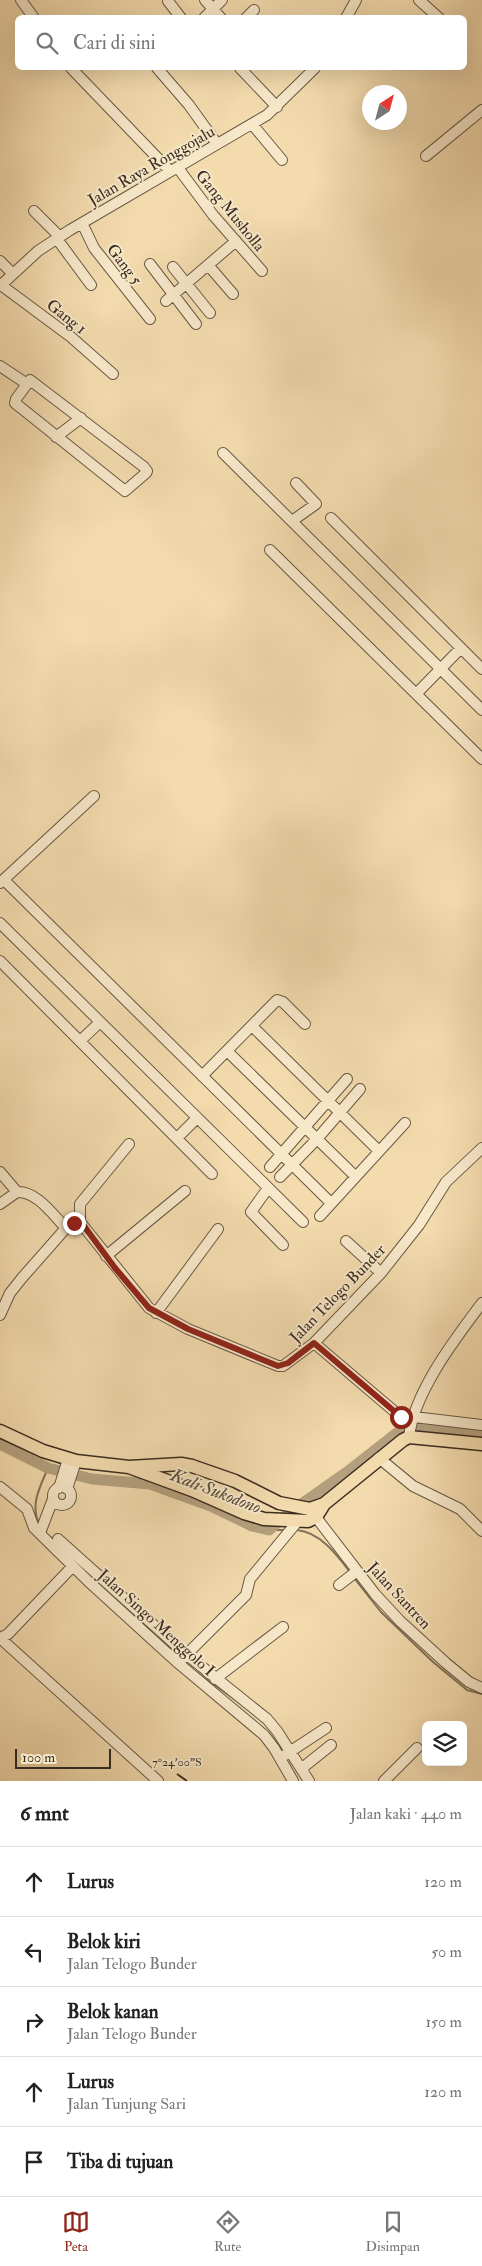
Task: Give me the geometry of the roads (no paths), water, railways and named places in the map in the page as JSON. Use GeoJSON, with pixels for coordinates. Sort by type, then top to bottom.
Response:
{"type":"FeatureCollection","features":[{"type":"Feature","properties":{"kind":"main road"},"geometry":{"type":"LineString","coordinates":[[162,1472],[181,1464],[209,1471],[281,1503],[309,1511],[324,1504],[379,1458],[411,1428],[482,1444]]}},
{"type":"Feature","properties":{"kind":"main road"},"geometry":{"type":"LineString","coordinates":[[0,1431],[71,1462],[162,1472],[244,1513],[292,1525],[308,1521],[309,1511]]}},
{"type":"Feature","properties":{"kind":"main road"},"geometry":{"type":"LineString","coordinates":[[276,1520],[281,1503]]}},
{"type":"Feature","properties":{"kind":"street"},"geometry":{"type":"LineString","coordinates":[[21,0],[32,15]]}},
{"type":"Feature","properties":{"kind":"street"},"geometry":{"type":"LineString","coordinates":[[205,0],[218,15]]}},
{"type":"Feature","properties":{"kind":"street"},"geometry":{"type":"LineString","coordinates":[[207,15],[222,0]]}},
{"type":"Feature","properties":{"kind":"street"},"geometry":{"type":"LineString","coordinates":[[348,15],[356,0]]}},
{"type":"Feature","properties":{"kind":"street"},"geometry":{"type":"LineString","coordinates":[[419,0],[436,15]]}},
{"type":"Feature","properties":{"kind":"street"},"geometry":{"type":"LineString","coordinates":[[168,1],[179,15]]}},
{"type":"Feature","properties":{"kind":"street"},"geometry":{"type":"LineString","coordinates":[[249,15],[254,10]]}},
{"type":"Feature","properties":{"kind":"street","name":"Gang Musholla"},"geometry":{"type":"LineString","coordinates":[[74,70],[174,169],[262,271]]}},
{"type":"Feature","properties":{"kind":"street"},"geometry":{"type":"LineString","coordinates":[[159,70],[189,105],[217,144]]}},
{"type":"Feature","properties":{"kind":"street"},"geometry":{"type":"LineString","coordinates":[[242,70],[277,107]]}},
{"type":"Feature","properties":{"kind":"street","name":"Jalan Raya Ronggojalu"},"geometry":{"type":"LineString","coordinates":[[0,286],[38,251],[58,238],[252,124],[277,107],[313,70]]}},
{"type":"Feature","properties":{"kind":"street"},"geometry":{"type":"LineString","coordinates":[[426,156],[482,110]]}},
{"type":"Feature","properties":{"kind":"street"},"geometry":{"type":"LineString","coordinates":[[252,124],[282,160]]}},
{"type":"Feature","properties":{"kind":"street"},"geometry":{"type":"LineString","coordinates":[[34,211],[58,238],[91,285]]}},
{"type":"Feature","properties":{"kind":"street","name":"Gang 5"},"geometry":{"type":"LineString","coordinates":[[82,223],[94,248],[150,320]]}},
{"type":"Feature","properties":{"kind":"street"},"geometry":{"type":"LineString","coordinates":[[170,298],[236,241]]}},
{"type":"Feature","properties":{"kind":"street"},"geometry":{"type":"LineString","coordinates":[[0,261],[12,273]]}},
{"type":"Feature","properties":{"kind":"street"},"geometry":{"type":"LineString","coordinates":[[150,264],[170,298],[196,324]]}},
{"type":"Feature","properties":{"kind":"street"},"geometry":{"type":"LineString","coordinates":[[208,265],[233,294]]}},
{"type":"Feature","properties":{"kind":"street"},"geometry":{"type":"LineString","coordinates":[[173,267],[210,313]]}},
{"type":"Feature","properties":{"kind":"street","name":"Gang 1"},"geometry":{"type":"LineString","coordinates":[[0,286],[71,337],[113,374]]}},
{"type":"Feature","properties":{"kind":"street"},"geometry":{"type":"LineString","coordinates":[[0,366],[27,384]]}},
{"type":"Feature","properties":{"kind":"street"},"geometry":{"type":"LineString","coordinates":[[32,380],[81,418],[146,469],[146,474],[128,490],[124,490],[56,437],[15,403],[16,399],[32,380]]}},
{"type":"Feature","properties":{"kind":"street"},"geometry":{"type":"LineString","coordinates":[[56,437],[81,418]]}},
{"type":"Feature","properties":{"kind":"street"},"geometry":{"type":"LineString","coordinates":[[223,453],[482,710]]}},
{"type":"Feature","properties":{"kind":"street"},"geometry":{"type":"LineString","coordinates":[[294,524],[316,504],[296,483]]}},
{"type":"Feature","properties":{"kind":"street"},"geometry":{"type":"LineString","coordinates":[[331,518],[482,669]]}},
{"type":"Feature","properties":{"kind":"street"},"geometry":{"type":"LineString","coordinates":[[270,550],[482,759]]}},
{"type":"Feature","properties":{"kind":"street"},"geometry":{"type":"LineString","coordinates":[[416,694],[461,648]]}},
{"type":"Feature","properties":{"kind":"street"},"geometry":{"type":"LineString","coordinates":[[94,796],[2,881],[331,1203]]}},
{"type":"Feature","properties":{"kind":"street"},"geometry":{"type":"LineString","coordinates":[[0,923],[303,1222]]}},
{"type":"Feature","properties":{"kind":"street"},"geometry":{"type":"LineString","coordinates":[[0,960],[212,1174]]}},
{"type":"Feature","properties":{"kind":"street"},"geometry":{"type":"LineString","coordinates":[[202,1076],[278,1000],[305,1024]]}},
{"type":"Feature","properties":{"kind":"street"},"geometry":{"type":"LineString","coordinates":[[80,1041],[100,1022]]}},
{"type":"Feature","properties":{"kind":"street"},"geometry":{"type":"LineString","coordinates":[[252,1026],[379,1151]]}},
{"type":"Feature","properties":{"kind":"street"},"geometry":{"type":"LineString","coordinates":[[227,1051],[355,1176]]}},
{"type":"Feature","properties":{"kind":"street"},"geometry":{"type":"LineString","coordinates":[[270,1167],[347,1078]]}},
{"type":"Feature","properties":{"kind":"street"},"geometry":{"type":"LineString","coordinates":[[280,1177],[317,1139],[360,1089]]}},
{"type":"Feature","properties":{"kind":"street"},"geometry":{"type":"LineString","coordinates":[[177,1138],[197,1118]]}},
{"type":"Feature","properties":{"kind":"street"},"geometry":{"type":"LineString","coordinates":[[320,1216],[405,1123]]}},
{"type":"Feature","properties":{"kind":"street"},"geometry":{"type":"LineString","coordinates":[[129,1144],[80,1204],[80,1222],[153,1311],[218,1229]]}},
{"type":"Feature","properties":{"kind":"street","name":"Jalan Telogo Bunder"},"geometry":{"type":"LineString","coordinates":[[153,1311],[188,1329],[278,1366],[288,1363],[314,1343],[380,1273],[419,1225],[446,1182],[482,1148]]}},
{"type":"Feature","properties":{"kind":"street"},"geometry":{"type":"LineString","coordinates":[[0,1172],[17,1192]]}},
{"type":"Feature","properties":{"kind":"street"},"geometry":{"type":"LineString","coordinates":[[268,1188],[251,1212],[282,1244]]}},
{"type":"Feature","properties":{"kind":"street"},"geometry":{"type":"LineString","coordinates":[[106,1256],[186,1190]]}},
{"type":"Feature","properties":{"kind":"street"},"geometry":{"type":"LineString","coordinates":[[0,1204],[17,1192],[23,1192],[39,1201],[66,1228]]}},
{"type":"Feature","properties":{"kind":"street"},"geometry":{"type":"LineString","coordinates":[[0,1315],[15,1286],[66,1228],[80,1222]]}},
{"type":"Feature","properties":{"kind":"street"},"geometry":{"type":"LineString","coordinates":[[346,1241],[380,1273]]}},
{"type":"Feature","properties":{"kind":"street"},"geometry":{"type":"LineString","coordinates":[[411,1428],[416,1407],[449,1348],[482,1303]]}},
{"type":"Feature","properties":{"kind":"street"},"geometry":{"type":"LineString","coordinates":[[314,1343],[401,1417],[411,1428]]}},
{"type":"Feature","properties":{"kind":"street"},"geometry":{"type":"LineString","coordinates":[[411,1428],[482,1425]]}},
{"type":"Feature","properties":{"kind":"street"},"geometry":{"type":"LineString","coordinates":[[379,1458],[414,1486],[460,1509],[482,1531]]}},
{"type":"Feature","properties":{"kind":"street"},"geometry":{"type":"LineString","coordinates":[[57,1502],[53,1493],[65,1484],[71,1462]]}},
{"type":"Feature","properties":{"kind":"street"},"geometry":{"type":"LineString","coordinates":[[57,1502],[67,1504],[70,1500],[70,1494],[65,1484]]}},
{"type":"Feature","properties":{"kind":"street","name":"Jalan Singo Menggolo I"},"geometry":{"type":"LineString","coordinates":[[0,1487],[27,1509],[34,1528],[44,1525],[73,1566],[182,1659],[285,1755],[293,1781]]}},
{"type":"Feature","properties":{"kind":"street"},"geometry":{"type":"LineString","coordinates":[[44,1525],[57,1502]]}},
{"type":"Feature","properties":{"kind":"street","name":"Jalan Santren"},"geometry":{"type":"LineString","coordinates":[[309,1511],[354,1573],[400,1621],[469,1682],[482,1688]]}},
{"type":"Feature","properties":{"kind":"street"},"geometry":{"type":"LineString","coordinates":[[182,1659],[246,1595],[250,1579],[292,1525]]}},
{"type":"Feature","properties":{"kind":"street"},"geometry":{"type":"LineString","coordinates":[[59,1545],[182,1659],[215,1678],[267,1719],[285,1755],[301,1769],[309,1781]]}},
{"type":"Feature","properties":{"kind":"street"},"geometry":{"type":"LineString","coordinates":[[73,1566],[8,1634],[0,1638],[158,1781]]}},
{"type":"Feature","properties":{"kind":"street"},"geometry":{"type":"LineString","coordinates":[[339,1585],[354,1573]]}},
{"type":"Feature","properties":{"kind":"street"},"geometry":{"type":"LineString","coordinates":[[215,1678],[283,1627]]}},
{"type":"Feature","properties":{"kind":"street"},"geometry":{"type":"LineString","coordinates":[[285,1755],[326,1728]]}},
{"type":"Feature","properties":{"kind":"street"},"geometry":{"type":"LineString","coordinates":[[301,1769],[331,1745]]}},
{"type":"Feature","properties":{"kind":"street"},"geometry":{"type":"LineString","coordinates":[[384,1781],[417,1748]]}},
{"type":"Feature","properties":{"kind":"waterway","name":"Kali Sukodono"},"geometry":{"type":"LineString","coordinates":[[0,1444],[48,1468],[92,1479],[150,1484],[211,1506],[252,1526],[269,1530],[290,1512],[347,1472],[403,1428],[482,1434]]}},
{"type":"Feature","properties":{"kind":"waterway"},"geometry":{"type":"LineString","coordinates":[[39,1524],[35,1509],[37,1496],[48,1468]]}},
{"type":"Feature","properties":{"kind":"waterway"},"geometry":{"type":"LineString","coordinates":[[269,1530],[285,1530]]}},
{"type":"Feature","properties":{"kind":"waterway"},"geometry":{"type":"LineString","coordinates":[[297,1530],[313,1535],[327,1545],[350,1572]]}},
{"type":"Feature","properties":{"kind":"waterway"},"geometry":{"type":"LineString","coordinates":[[84,1570],[103,1586]]}},
{"type":"Feature","properties":{"kind":"waterway"},"geometry":{"type":"LineString","coordinates":[[354,1578],[381,1612],[433,1662],[467,1690],[482,1694]]}},
{"type":"Feature","properties":{"kind":"waterway"},"geometry":{"type":"LineString","coordinates":[[109,1591],[178,1656]]}},
{"type":"Feature","properties":{"kind":"waterway"},"geometry":{"type":"LineString","coordinates":[[195,1671],[240,1703]]}}]}
